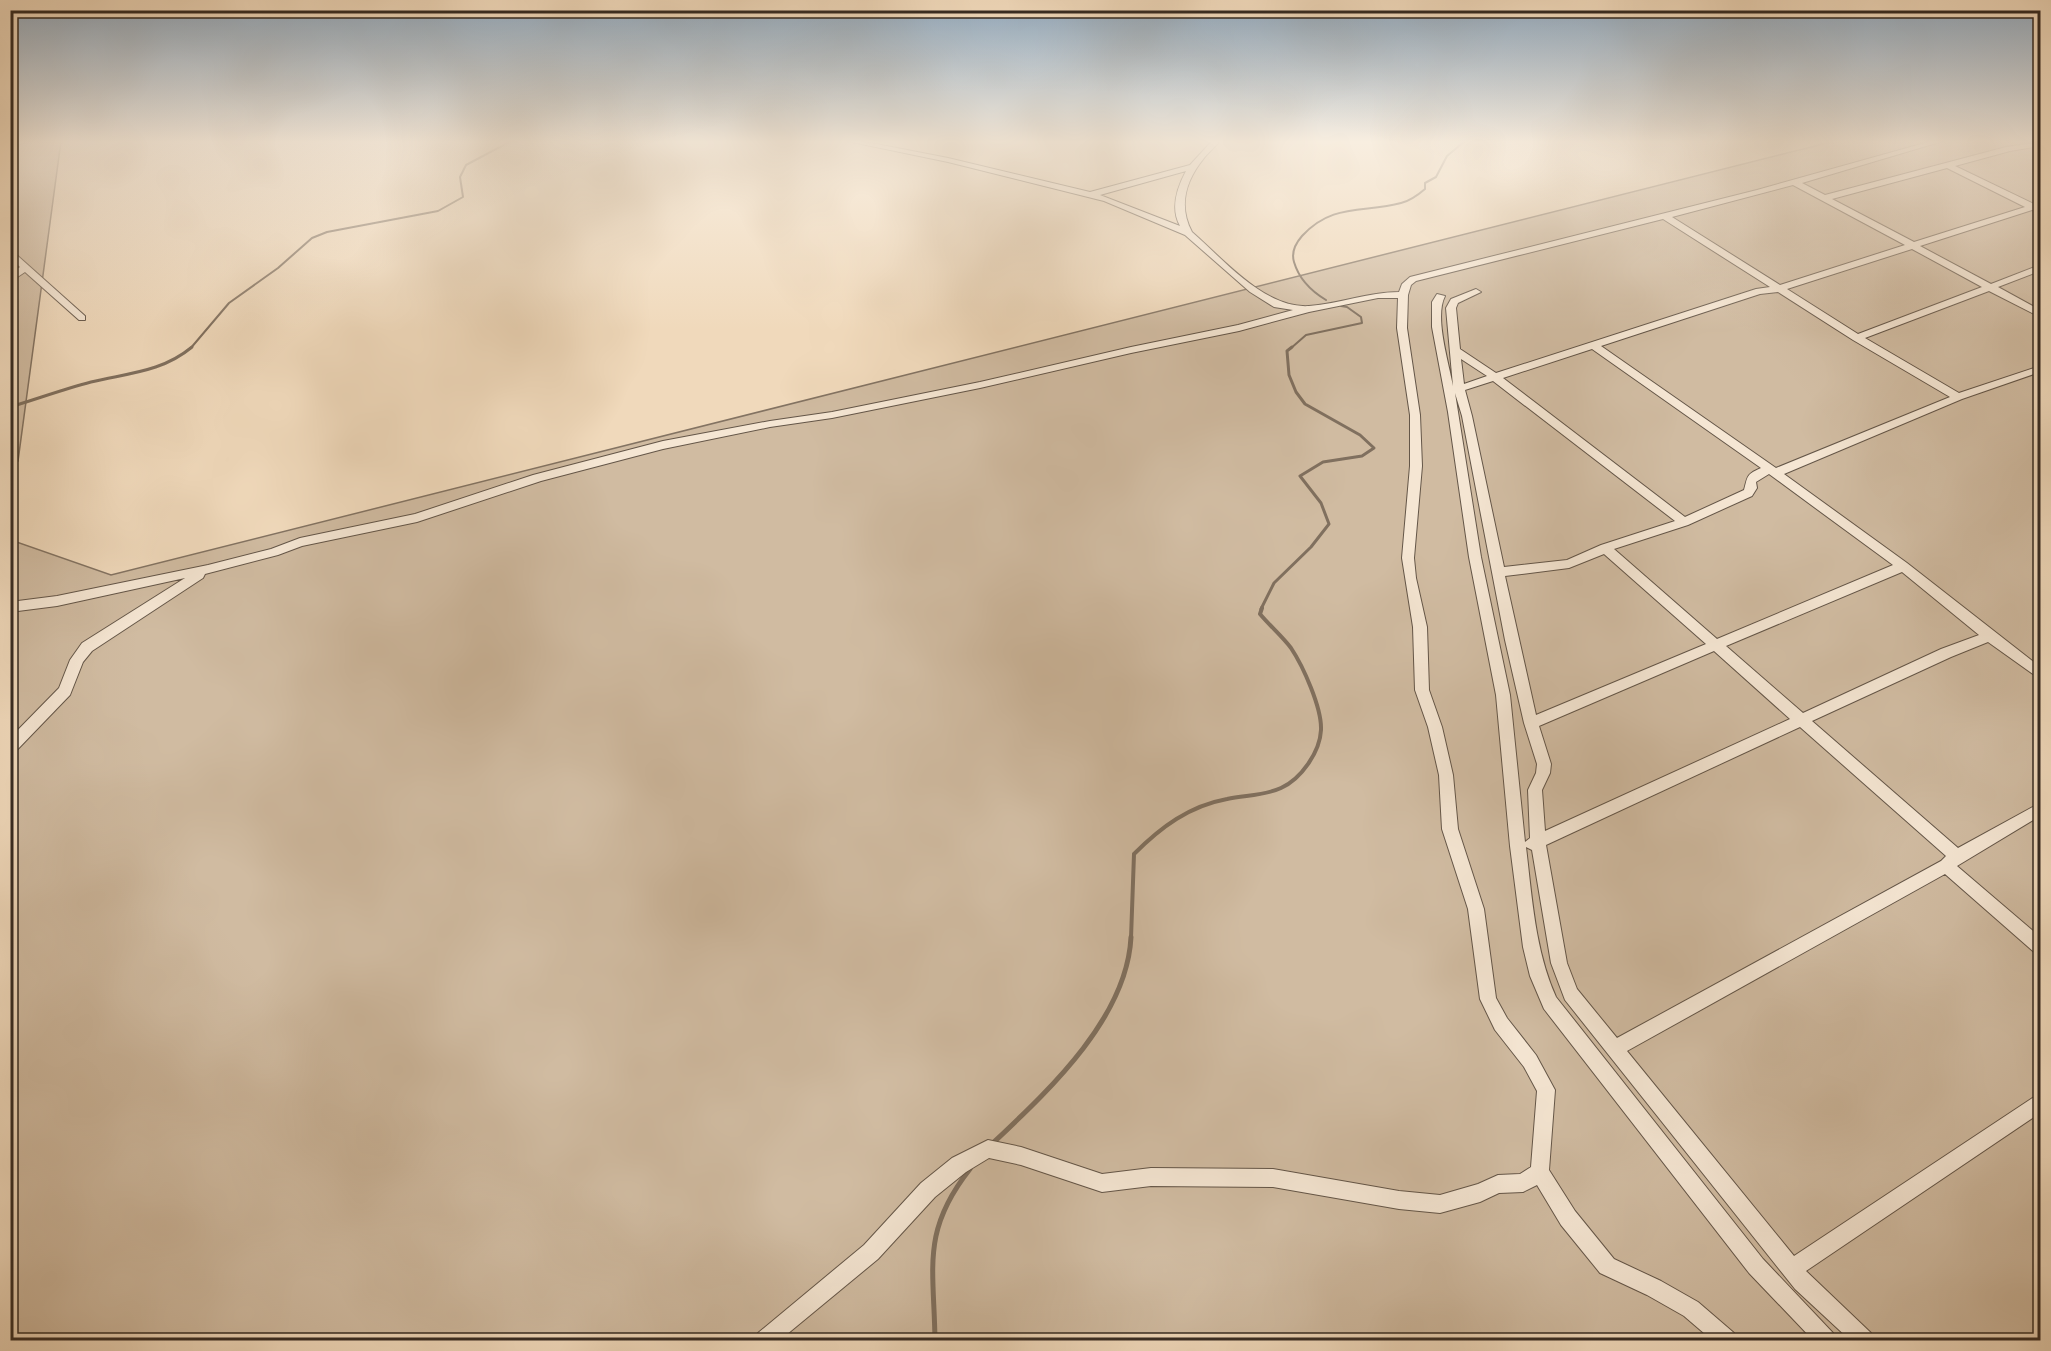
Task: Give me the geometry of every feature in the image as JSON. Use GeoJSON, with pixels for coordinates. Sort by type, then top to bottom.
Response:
{"type":"FeatureCollection","features":[{"type":"Feature","properties":{"kind":"street"},"geometry":{"type":"LineString","coordinates":[[1117,204],[1188,233],[1268,301],[1277,305],[1308,309]]}},
{"type":"Feature","properties":{"kind":"street"},"geometry":{"type":"LineString","coordinates":[[1180,204],[1180,217],[1188,233]]}},
{"type":"Feature","properties":{"kind":"street"},"geometry":{"type":"LineString","coordinates":[[1706,204],[1413,279],[1407,284],[1403,296],[1402,327],[1415,415],[1416,466],[1408,558],[1420,627],[1422,690],[1435,727],[1444,765],[1450,828],[1459,862],[1471,889],[1476,909],[1488,999],[1502,1024],[1530,1061],[1546,1090],[1540,1172],[1568,1218],[1607,1266],[1654,1288],[1691,1309],[1727,1341]]}},
{"type":"Feature","properties":{"kind":"street"},"geometry":{"type":"LineString","coordinates":[[1836,204],[2040,314]]}},
{"type":"Feature","properties":{"kind":"street"},"geometry":{"type":"LineString","coordinates":[[1454,391],[1759,291],[1778,289],[2037,209]]}},
{"type":"Feature","properties":{"kind":"street"},"geometry":{"type":"LineString","coordinates":[[1663,215],[1857,338],[1958,397]]}},
{"type":"Feature","properties":{"kind":"street"},"geometry":{"type":"LineString","coordinates":[[10,252],[82,318]]}},
{"type":"Feature","properties":{"kind":"street"},"geometry":{"type":"LineString","coordinates":[[10,279],[25,267]]}},
{"type":"Feature","properties":{"kind":"street"},"geometry":{"type":"LineString","coordinates":[[1857,338],[2040,268]]}},
{"type":"Feature","properties":{"kind":"street"},"geometry":{"type":"LineString","coordinates":[[1476,292],[1454,301],[1451,308],[1454,391],[1475,556],[1503,695],[1518,846],[1538,976],[1550,1003],[1756,1266],[1826,1341]]}},
{"type":"Feature","properties":{"kind":"street"},"geometry":{"type":"LineString","coordinates":[[10,608],[57,601],[208,569],[274,552],[300,542],[417,518],[537,478],[663,445],[980,386],[1239,328],[1308,309],[1378,295],[1403,296]]}},
{"type":"Feature","properties":{"kind":"street"},"geometry":{"type":"LineString","coordinates":[[1440,296],[1437,302],[1437,327],[1499,572],[1531,723],[1544,764],[1543,773],[1535,790],[1538,843],[1564,980],[1571,994],[1614,1049],[1802,1282],[1864,1341]]}},
{"type":"Feature","properties":{"kind":"street"},"geometry":{"type":"LineString","coordinates":[[1592,344],[1903,566],[2040,674]]}},
{"type":"Feature","properties":{"kind":"street"},"geometry":{"type":"LineString","coordinates":[[1454,349],[1495,377],[1684,522]]}},
{"type":"Feature","properties":{"kind":"street"},"geometry":{"type":"LineString","coordinates":[[1499,572],[1569,564],[1605,548],[1684,522],[1748,493],[1751,488],[1750,481],[1755,475],[1773,471],[1958,397],[2040,369]]}},
{"type":"Feature","properties":{"kind":"street"},"geometry":{"type":"LineString","coordinates":[[1605,548],[1802,718],[2040,947]]}},
{"type":"Feature","properties":{"kind":"street"},"geometry":{"type":"LineString","coordinates":[[1531,723],[1903,566]]}},
{"type":"Feature","properties":{"kind":"street"},"geometry":{"type":"LineString","coordinates":[[10,748],[65,691],[77,660],[87,647],[208,569]]}},
{"type":"Feature","properties":{"kind":"street"},"geometry":{"type":"LineString","coordinates":[[1518,846],[1538,843],[1802,718],[1989,636]]}},
{"type":"Feature","properties":{"kind":"street"},"geometry":{"type":"LineString","coordinates":[[1492,641],[1512,640]]}},
{"type":"Feature","properties":{"kind":"street"},"geometry":{"type":"LineString","coordinates":[[1614,1049],[1952,861],[2040,809]]}},
{"type":"Feature","properties":{"kind":"street"},"geometry":{"type":"LineString","coordinates":[[1524,884],[1545,887]]}},
{"type":"Feature","properties":{"kind":"street"},"geometry":{"type":"LineString","coordinates":[[1792,1269],[2040,1103]]}},
{"type":"Feature","properties":{"kind":"street"},"geometry":{"type":"LineString","coordinates":[[765,1341],[871,1252],[928,1191],[959,1166],[988,1149],[1021,1156],[1102,1183],[1151,1177],[1273,1178],[1399,1200],[1440,1204],[1480,1193],[1498,1184],[1523,1182],[1540,1172]]}},
{"type":"Feature","properties":{"kind":"shaded area"},"geometry":{"type":"Polygon","coordinates":[[[11,204],[53,204],[18,461],[11,466],[11,204]]]}},
{"type":"Feature","properties":{"kind":"shaded area"},"geometry":{"type":"Polygon","coordinates":[[[1585,204],[2040,204],[2040,1340],[11,1340],[11,540],[111,575],[1585,204]]]}},
{"type":"Feature","properties":{"kind":"waterway"},"geometry":{"type":"LineString","coordinates":[[191,348],[229,303],[278,268],[312,238],[327,232],[438,211],[450,204]]}},
{"type":"Feature","properties":{"kind":"waterway"},"geometry":{"type":"LineString","coordinates":[[1326,300],[1306,284],[1296,268],[1293,251],[1302,236],[1325,218],[1336,214],[1395,204]]}},
{"type":"Feature","properties":{"kind":"waterway"},"geometry":{"type":"LineString","coordinates":[[1290,349],[1306,335],[1362,323],[1361,317],[1347,307],[1341,306]]}},
{"type":"Feature","properties":{"kind":"waterway"},"geometry":{"type":"LineString","coordinates":[[1261,609],[1274,583],[1311,547],[1329,524],[1321,503],[1300,476],[1323,462],[1362,456],[1374,448],[1360,435],[1305,404],[1296,392],[1289,375],[1287,351],[1292,347]]}},
{"type":"Feature","properties":{"kind":"waterway"},"geometry":{"type":"LineString","coordinates":[[10,407],[81,385],[157,367],[191,348]]}},
{"type":"Feature","properties":{"kind":"waterway"},"geometry":{"type":"LineString","coordinates":[[1131,938],[1134,854],[1165,827],[1188,812],[1213,802],[1268,793],[1288,784],[1308,764],[1317,747],[1321,730],[1311,688],[1291,648],[1260,614],[1262,608]]}},
{"type":"Feature","properties":{"kind":"waterway"},"geometry":{"type":"LineString","coordinates":[[993,1143],[1060,1076],[1100,1024],[1116,996],[1126,967],[1131,937]]}},
{"type":"Feature","properties":{"kind":"waterway"},"geometry":{"type":"LineString","coordinates":[[935,1340],[933,1270],[937,1231],[954,1191],[970,1169]]}}]}
